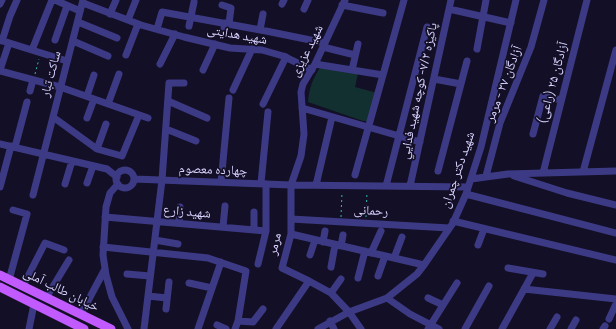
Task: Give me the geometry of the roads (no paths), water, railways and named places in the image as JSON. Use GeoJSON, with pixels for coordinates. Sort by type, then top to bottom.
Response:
{"type":"FeatureCollection","features":[{"type":"Feature","properties":{"kind":"main road","name":"خیابان طالب آملی"},"geometry":{"type":"LineString","coordinates":[[0,275],[111,329]]}},
{"type":"Feature","properties":{"kind":"main road","name":"خیابان طالب آملی"},"geometry":{"type":"LineString","coordinates":[[0,288],[84,329]]}},
{"type":"Feature","properties":{"kind":"street"},"geometry":{"type":"LineString","coordinates":[[0,4],[2,0]]}},
{"type":"Feature","properties":{"kind":"street"},"geometry":{"type":"LineString","coordinates":[[17,0],[10,16],[4,41],[0,70],[60,87],[148,118]]}},
{"type":"Feature","properties":{"kind":"street"},"geometry":{"type":"LineString","coordinates":[[32,50],[56,0],[80,11]]}},
{"type":"Feature","properties":{"kind":"street"},"geometry":{"type":"LineString","coordinates":[[110,14],[116,0]]}},
{"type":"Feature","properties":{"kind":"street"},"geometry":{"type":"LineString","coordinates":[[128,20],[136,0]]}},
{"type":"Feature","properties":{"kind":"street"},"geometry":{"type":"LineString","coordinates":[[304,9],[308,0]]}},
{"type":"Feature","properties":{"kind":"street"},"geometry":{"type":"LineString","coordinates":[[355,175],[404,0]]}},
{"type":"Feature","properties":{"kind":"street","name":"پاکیزه ۷/۲- كوچه شهيد فدايي"},"geometry":{"type":"LineString","coordinates":[[410,186],[451,0]]}},
{"type":"Feature","properties":{"kind":"street"},"geometry":{"type":"LineString","coordinates":[[477,49],[486,0]]}},
{"type":"Feature","properties":{"kind":"street","name":"شهید دکتر چمران"},"geometry":{"type":"LineString","coordinates":[[318,329],[349,312],[387,298],[417,274],[449,228],[467,190],[481,147],[516,0]]}},
{"type":"Feature","properties":{"kind":"street","name":"آزادگان ۲۷ - مرمر"},"geometry":{"type":"LineString","coordinates":[[486,176],[500,123],[531,47],[544,0]]}},
{"type":"Feature","properties":{"kind":"street","name":"آزادگان ۲۵ (راعی)"},"geometry":{"type":"LineString","coordinates":[[543,173],[587,0]]}},
{"type":"Feature","properties":{"kind":"street","name":"شهید هدایتی"},"geometry":{"type":"LineString","coordinates":[[83,2],[138,24],[230,48],[262,50],[314,67],[352,70],[383,75]]}},
{"type":"Feature","properties":{"kind":"street","name":"ساکت تبار"},"geometry":{"type":"LineString","coordinates":[[33,195],[83,2]]}},
{"type":"Feature","properties":{"kind":"street"},"geometry":{"type":"LineString","coordinates":[[189,26],[194,2]]}},
{"type":"Feature","properties":{"kind":"street"},"geometry":{"type":"LineString","coordinates":[[344,2],[383,13]]}},
{"type":"Feature","properties":{"kind":"street","name":"شهید عزیزی"},"geometry":{"type":"LineString","coordinates":[[292,184],[301,156],[304,134],[301,92],[303,84],[314,67],[344,2]]}},
{"type":"Feature","properties":{"kind":"street"},"geometry":{"type":"LineString","coordinates":[[222,5],[231,8],[222,34]]}},
{"type":"Feature","properties":{"kind":"street"},"geometry":{"type":"LineString","coordinates":[[55,40],[67,6]]}},
{"type":"Feature","properties":{"kind":"street"},"geometry":{"type":"LineString","coordinates":[[449,9],[511,23]]}},
{"type":"Feature","properties":{"kind":"street"},"geometry":{"type":"LineString","coordinates":[[157,29],[162,12],[260,30],[324,45],[355,55]]}},
{"type":"Feature","properties":{"kind":"street"},"geometry":{"type":"LineString","coordinates":[[260,30],[264,14]]}},
{"type":"Feature","properties":{"kind":"street"},"geometry":{"type":"LineString","coordinates":[[78,22],[117,38]]}},
{"type":"Feature","properties":{"kind":"street"},"geometry":{"type":"LineString","coordinates":[[126,55],[138,24]]}},
{"type":"Feature","properties":{"kind":"street"},"geometry":{"type":"LineString","coordinates":[[386,186],[427,27]]}},
{"type":"Feature","properties":{"kind":"street"},"geometry":{"type":"LineString","coordinates":[[160,64],[175,34]]}},
{"type":"Feature","properties":{"kind":"street"},"geometry":{"type":"LineString","coordinates":[[73,40],[108,56]]}},
{"type":"Feature","properties":{"kind":"street"},"geometry":{"type":"LineString","coordinates":[[4,41],[67,61]]}},
{"type":"Feature","properties":{"kind":"street"},"geometry":{"type":"LineString","coordinates":[[203,70],[215,44]]}},
{"type":"Feature","properties":{"kind":"street"},"geometry":{"type":"LineString","coordinates":[[352,70],[358,44]]}},
{"type":"Feature","properties":{"kind":"street"},"geometry":{"type":"LineString","coordinates":[[233,90],[252,49]]}},
{"type":"Feature","properties":{"kind":"street"},"geometry":{"type":"LineString","coordinates":[[583,172],[616,50]]}},
{"type":"Feature","properties":{"kind":"street"},"geometry":{"type":"LineString","coordinates":[[263,104],[286,57]]}},
{"type":"Feature","properties":{"kind":"street"},"geometry":{"type":"LineString","coordinates":[[438,171],[467,61]]}},
{"type":"Feature","properties":{"kind":"street"},"geometry":{"type":"LineString","coordinates":[[108,104],[119,74]]}},
{"type":"Feature","properties":{"kind":"street"},"geometry":{"type":"LineString","coordinates":[[87,96],[94,75]]}},
{"type":"Feature","properties":{"kind":"street"},"geometry":{"type":"LineString","coordinates":[[434,79],[461,84]]}},
{"type":"Feature","properties":{"kind":"street"},"geometry":{"type":"LineString","coordinates":[[30,91],[33,80]]}},
{"type":"Feature","properties":{"kind":"street"},"geometry":{"type":"LineString","coordinates":[[144,329],[162,180],[169,83],[184,83]]}},
{"type":"Feature","properties":{"kind":"street"},"geometry":{"type":"LineString","coordinates":[[533,134],[543,96],[561,100]]}},
{"type":"Feature","properties":{"kind":"street"},"geometry":{"type":"LineString","coordinates":[[221,182],[229,98]]}},
{"type":"Feature","properties":{"kind":"street"},"geometry":{"type":"LineString","coordinates":[[87,118],[94,99]]}},
{"type":"Feature","properties":{"kind":"street"},"geometry":{"type":"LineString","coordinates":[[168,101],[207,118]]}},
{"type":"Feature","properties":{"kind":"street"},"geometry":{"type":"LineString","coordinates":[[0,187],[27,102]]}},
{"type":"Feature","properties":{"kind":"street"},"geometry":{"type":"LineString","coordinates":[[302,108],[420,142]]}},
{"type":"Feature","properties":{"kind":"street"},"geometry":{"type":"LineString","coordinates":[[258,264],[266,231],[263,184],[268,112]]}},
{"type":"Feature","properties":{"kind":"street"},"geometry":{"type":"LineString","coordinates":[[53,117],[97,149],[122,156],[139,115]]}},
{"type":"Feature","properties":{"kind":"street"},"geometry":{"type":"LineString","coordinates":[[316,185],[332,117]]}},
{"type":"Feature","properties":{"kind":"street"},"geometry":{"type":"LineString","coordinates":[[97,149],[106,124]]}},
{"type":"Feature","properties":{"kind":"street"},"geometry":{"type":"LineString","coordinates":[[166,129],[196,141]]}},
{"type":"Feature","properties":{"kind":"street"},"geometry":{"type":"LineString","coordinates":[[0,144],[108,170],[118,181],[123,188],[132,184],[134,179],[132,174],[127,171],[120,173],[118,181],[110,193],[105,217],[103,248],[105,269],[112,297],[128,329]]}},
{"type":"Feature","properties":{"kind":"street"},"geometry":{"type":"LineString","coordinates":[[65,184],[72,161]]}},
{"type":"Feature","properties":{"kind":"street"},"geometry":{"type":"LineString","coordinates":[[87,183],[93,166]]}},
{"type":"Feature","properties":{"kind":"street"},"geometry":{"type":"LineString","coordinates":[[471,179],[508,174],[616,171]]}},
{"type":"Feature","properties":{"kind":"street"},"geometry":{"type":"LineString","coordinates":[[508,174],[567,193],[616,205]]}},
{"type":"Feature","properties":{"kind":"street","name":"چهارده معصوم"},"geometry":{"type":"LineString","coordinates":[[134,179],[263,184],[410,186],[467,190],[616,233]]}},
{"type":"Feature","properties":{"kind":"street","name":"مرمر"},"geometry":{"type":"LineString","coordinates":[[292,184],[291,234],[282,268],[309,281]]}},
{"type":"Feature","properties":{"kind":"street"},"geometry":{"type":"LineString","coordinates":[[223,227],[225,206]]}},
{"type":"Feature","properties":{"kind":"street"},"geometry":{"type":"LineString","coordinates":[[179,223],[180,207]]}},
{"type":"Feature","properties":{"kind":"street"},"geometry":{"type":"LineString","coordinates":[[9,280],[27,214],[13,210]]}},
{"type":"Feature","properties":{"kind":"street"},"geometry":{"type":"LineString","coordinates":[[254,212],[254,230]]}},
{"type":"Feature","properties":{"kind":"street","name":"شهید زارع"},"geometry":{"type":"LineString","coordinates":[[105,217],[266,231]]}},
{"type":"Feature","properties":{"kind":"street","name":"رحمانی"},"geometry":{"type":"LineString","coordinates":[[291,219],[449,228]]}},
{"type":"Feature","properties":{"kind":"street"},"geometry":{"type":"LineString","coordinates":[[453,221],[616,260]]}},
{"type":"Feature","properties":{"kind":"street"},"geometry":{"type":"LineString","coordinates":[[478,245],[484,229]]}},
{"type":"Feature","properties":{"kind":"street"},"geometry":{"type":"LineString","coordinates":[[323,242],[325,231]]}},
{"type":"Feature","properties":{"kind":"street"},"geometry":{"type":"LineString","coordinates":[[358,278],[368,252],[381,231]]}},
{"type":"Feature","properties":{"kind":"street"},"geometry":{"type":"LineString","coordinates":[[291,234],[424,265]]}},
{"type":"Feature","properties":{"kind":"street"},"geometry":{"type":"LineString","coordinates":[[330,267],[343,235]]}},
{"type":"Feature","properties":{"kind":"street"},"geometry":{"type":"LineString","coordinates":[[394,258],[402,237]]}},
{"type":"Feature","properties":{"kind":"street"},"geometry":{"type":"LineString","coordinates":[[155,240],[178,244]]}},
{"type":"Feature","properties":{"kind":"street"},"geometry":{"type":"LineString","coordinates":[[310,255],[315,240]]}},
{"type":"Feature","properties":{"kind":"street"},"geometry":{"type":"LineString","coordinates":[[23,286],[45,243],[64,250]]}},
{"type":"Feature","properties":{"kind":"street"},"geometry":{"type":"LineString","coordinates":[[103,248],[208,258],[246,271],[238,321],[235,329]]}},
{"type":"Feature","properties":{"kind":"street"},"geometry":{"type":"LineString","coordinates":[[378,276],[385,256]]}},
{"type":"Feature","properties":{"kind":"street"},"geometry":{"type":"LineString","coordinates":[[46,298],[69,260]]}},
{"type":"Feature","properties":{"kind":"street"},"geometry":{"type":"LineString","coordinates":[[198,329],[221,262]]}},
{"type":"Feature","properties":{"kind":"street"},"geometry":{"type":"LineString","coordinates":[[508,268],[543,274]]}},
{"type":"Feature","properties":{"kind":"street"},"geometry":{"type":"LineString","coordinates":[[81,314],[105,269]]}},
{"type":"Feature","properties":{"kind":"street"},"geometry":{"type":"LineString","coordinates":[[502,329],[533,273]]}},
{"type":"Feature","properties":{"kind":"street"},"geometry":{"type":"LineString","coordinates":[[127,274],[150,276]]}},
{"type":"Feature","properties":{"kind":"street"},"geometry":{"type":"LineString","coordinates":[[331,293],[341,279]]}},
{"type":"Feature","properties":{"kind":"street"},"geometry":{"type":"LineString","coordinates":[[276,329],[309,281],[331,293],[349,312],[361,329]]}},
{"type":"Feature","properties":{"kind":"street"},"geometry":{"type":"LineString","coordinates":[[166,309],[169,282]]}},
{"type":"Feature","properties":{"kind":"street"},"geometry":{"type":"LineString","coordinates":[[189,283],[212,288]]}},
{"type":"Feature","properties":{"kind":"street"},"geometry":{"type":"LineString","coordinates":[[429,327],[457,283]]}},
{"type":"Feature","properties":{"kind":"street"},"geometry":{"type":"LineString","coordinates":[[465,329],[489,286]]}},
{"type":"Feature","properties":{"kind":"street"},"geometry":{"type":"LineString","coordinates":[[524,289],[616,299]]}},
{"type":"Feature","properties":{"kind":"street"},"geometry":{"type":"LineString","coordinates":[[148,296],[167,298]]}},
{"type":"Feature","properties":{"kind":"street"},"geometry":{"type":"LineString","coordinates":[[387,298],[429,327],[439,329]]}},
{"type":"Feature","properties":{"kind":"street"},"geometry":{"type":"LineString","coordinates":[[428,298],[443,305]]}},
{"type":"Feature","properties":{"kind":"street"},"geometry":{"type":"LineString","coordinates":[[29,329],[34,304]]}},
{"type":"Feature","properties":{"kind":"street"},"geometry":{"type":"LineString","coordinates":[[606,324],[616,304]]}},
{"type":"Feature","properties":{"kind":"street"},"geometry":{"type":"LineString","coordinates":[[238,321],[253,322],[263,309]]}},
{"type":"Feature","properties":{"kind":"street"},"geometry":{"type":"LineString","coordinates":[[550,329],[557,317]]}},
{"type":"Feature","properties":{"kind":"street"},"geometry":{"type":"LineString","coordinates":[[571,329],[576,320]]}},
{"type":"Feature","properties":{"kind":"street"},"geometry":{"type":"LineString","coordinates":[[330,322],[334,329]]}},
{"type":"Feature","properties":{"kind":"street"},"geometry":{"type":"LineString","coordinates":[[217,325],[226,329]]}}]}
